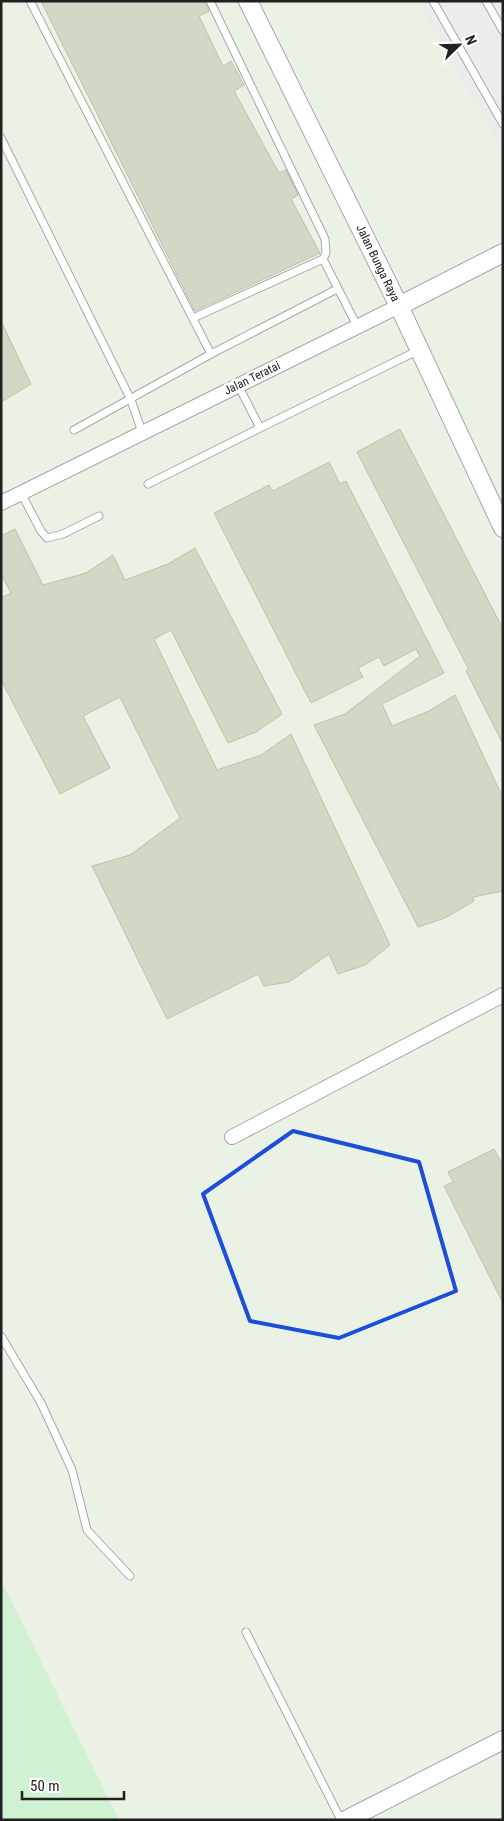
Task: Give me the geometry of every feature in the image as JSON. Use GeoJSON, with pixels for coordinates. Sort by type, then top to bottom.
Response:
{"type":"FeatureCollection","features":[{"type":"Feature","properties":{"kind":"street","name":"Jalan Bunga Raya"},"geometry":{"type":"LineString","coordinates":[[248,1],[399,306],[503,528]]}},
{"type":"Feature","properties":{"kind":"street","name":"Jalan Teratai"},"geometry":{"type":"LineString","coordinates":[[1,503],[503,253]]}},
{"type":"Feature","properties":{"kind":"street"},"geometry":{"type":"LineString","coordinates":[[232,1137],[503,994]]}},
{"type":"Feature","properties":{"kind":"street"},"geometry":{"type":"LineString","coordinates":[[346,1820],[503,1740]]}},
{"type":"Feature","properties":{"kind":"lane"},"geometry":{"type":"LineString","coordinates":[[30,1],[211,354]]}},
{"type":"Feature","properties":{"kind":"lane"},"geometry":{"type":"LineString","coordinates":[[193,318],[323,259],[326,253],[325,239],[210,1]]}},
{"type":"Feature","properties":{"kind":"lane"},"geometry":{"type":"LineString","coordinates":[[433,1],[503,124]]}},
{"type":"Feature","properties":{"kind":"lane"},"geometry":{"type":"LineString","coordinates":[[486,1],[503,31]]}},
{"type":"Feature","properties":{"kind":"lane"},"geometry":{"type":"LineString","coordinates":[[1,138],[131,400],[142,432]]}},
{"type":"Feature","properties":{"kind":"lane"},"geometry":{"type":"LineString","coordinates":[[323,259],[357,326]]}},
{"type":"Feature","properties":{"kind":"lane"},"geometry":{"type":"LineString","coordinates":[[74,430],[211,354],[338,290]]}},
{"type":"Feature","properties":{"kind":"lane"},"geometry":{"type":"LineString","coordinates":[[148,484],[420,350]]}},
{"type":"Feature","properties":{"kind":"lane"},"geometry":{"type":"LineString","coordinates":[[238,385],[260,428]]}},
{"type":"Feature","properties":{"kind":"lane"},"geometry":{"type":"LineString","coordinates":[[21,493],[41,531],[47,538],[63,534],[99,516]]}},
{"type":"Feature","properties":{"kind":"lane"},"geometry":{"type":"LineString","coordinates":[[1,1336],[41,1403],[72,1470],[88,1530],[130,1576]]}},
{"type":"Feature","properties":{"kind":"lane"},"geometry":{"type":"LineString","coordinates":[[246,1632],[341,1820]]}},
{"type":"Feature","properties":{"kind":"highlighted area"},"geometry":{"type":"Polygon","coordinates":[[[293,1131],[419,1162],[456,1291],[339,1338],[250,1321],[203,1194],[293,1131]]]}},
{"type":"Feature","properties":{"kind":"green space"},"geometry":{"type":"Polygon","coordinates":[[[1,1580],[119,1820],[1,1820],[1,1580]]]}},
{"type":"Feature","properties":{"kind":"shaded area"},"geometry":{"type":"Polygon","coordinates":[[[417,1],[502,1],[503,152],[417,1]]]}},
{"type":"Feature","properties":{"kind":"building"},"geometry":{"type":"Polygon","coordinates":[[[41,1],[204,1],[209,11],[199,16],[223,66],[231,61],[244,85],[234,91],[279,173],[286,170],[298,195],[291,199],[320,253],[195,311],[41,1]]]}},
{"type":"Feature","properties":{"kind":"building"},"geometry":{"type":"Polygon","coordinates":[[[1,321],[31,384],[1,402],[1,321]]]}},
{"type":"Feature","properties":{"kind":"building"},"geometry":{"type":"Polygon","coordinates":[[[400,429],[503,629],[503,744],[466,671],[469,670],[357,452],[400,429]]]}},
{"type":"Feature","properties":{"kind":"building"},"geometry":{"type":"Polygon","coordinates":[[[329,462],[340,484],[346,481],[444,673],[382,704],[392,726],[429,711],[455,695],[503,798],[503,891],[473,897],[474,901],[445,918],[418,927],[314,725],[345,714],[420,656],[416,649],[384,666],[379,657],[358,668],[363,677],[311,703],[214,513],[269,485],[273,491],[329,462]]]}},
{"type":"Feature","properties":{"kind":"building"},"geometry":{"type":"Polygon","coordinates":[[[15,529],[43,585],[86,573],[113,555],[125,580],[168,564],[195,548],[282,714],[256,732],[228,743],[171,630],[154,639],[217,770],[261,755],[291,734],[390,945],[365,965],[338,974],[329,954],[289,982],[264,986],[258,974],[167,1019],[92,866],[130,855],[180,818],[120,697],[83,716],[110,768],[60,794],[1,680],[1,598],[11,593],[1,574],[1,536],[15,529]]]}},
{"type":"Feature","properties":{"kind":"building"},"geometry":{"type":"Polygon","coordinates":[[[494,1149],[503,1166],[503,1303],[444,1186],[453,1182],[448,1172],[494,1149]]]}}]}
